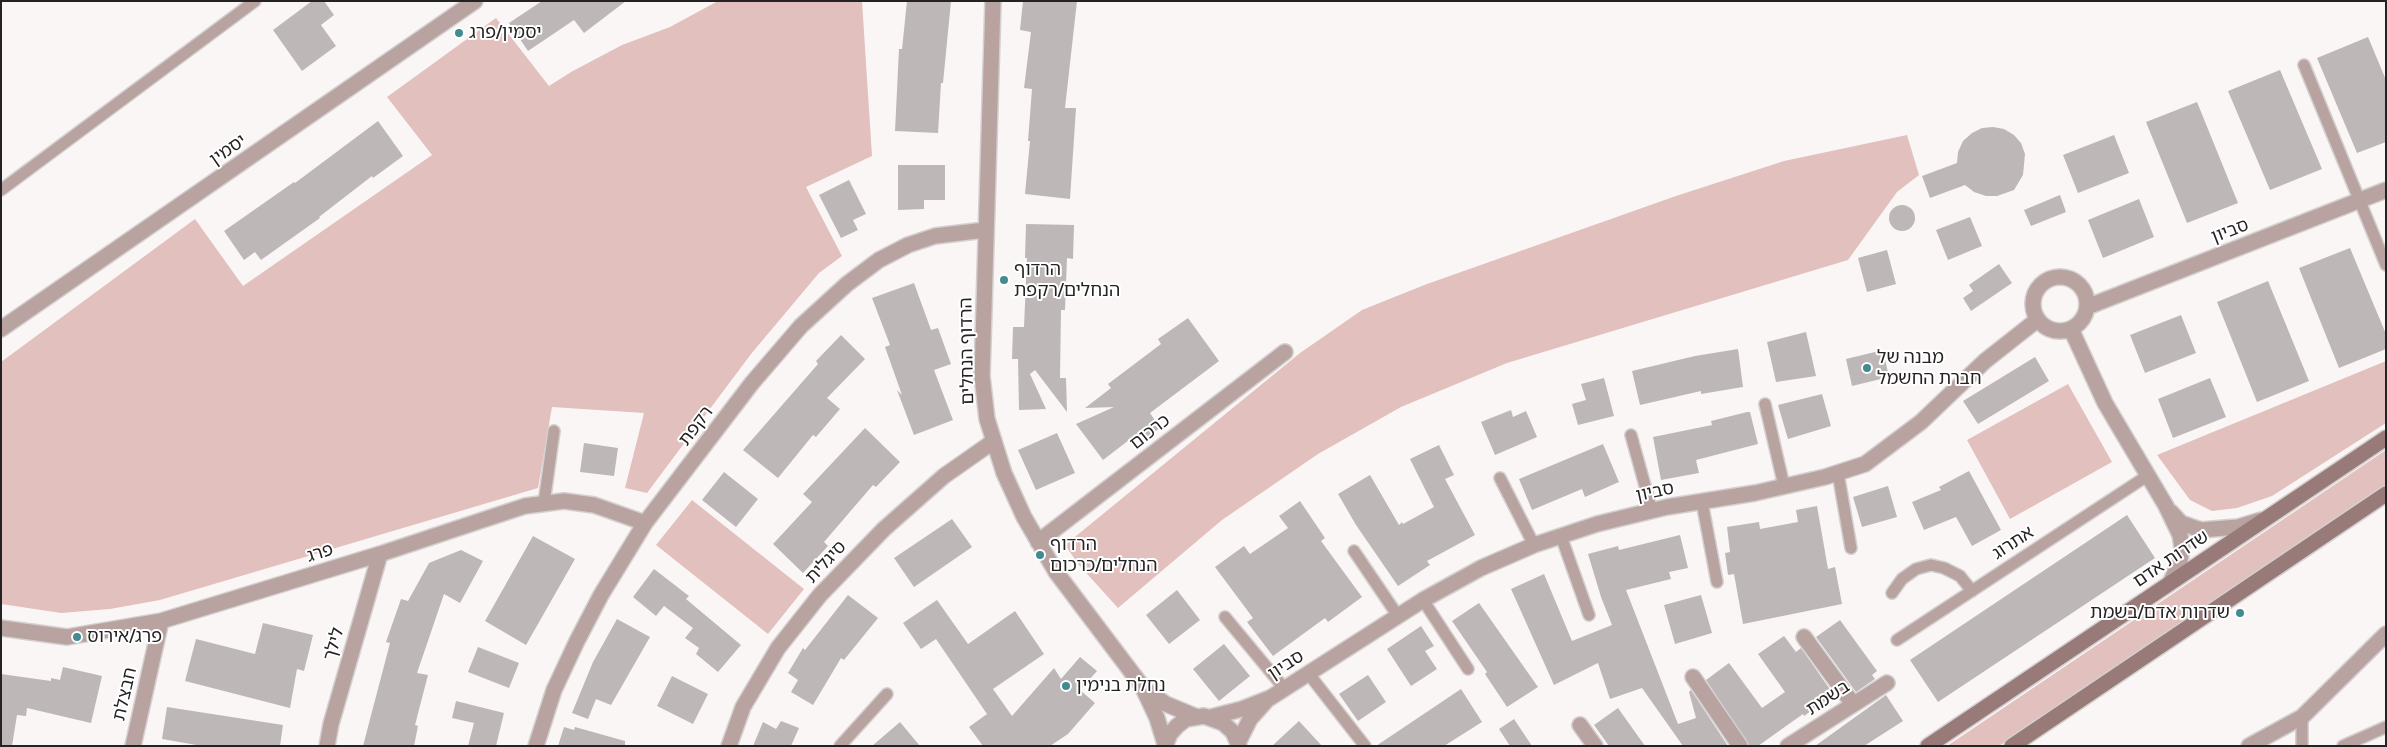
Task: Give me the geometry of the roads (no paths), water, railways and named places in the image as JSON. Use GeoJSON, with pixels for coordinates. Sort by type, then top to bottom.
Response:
{"type":"FeatureCollection","features":[{"type":"Feature","properties":{"kind":"street","name":"יסמין"},"geometry":{"type":"LineString","coordinates":[[1,329],[475,1]]}},
{"type":"Feature","properties":{"kind":"street","name":"הרדוף הנחלים"},"geometry":{"type":"LineString","coordinates":[[993,1],[982,376],[987,418],[1004,473],[1024,518],[1056,572],[1142,686],[1157,718],[1165,745]]}},
{"type":"Feature","properties":{"kind":"street","name":"סביון"},"geometry":{"type":"LineString","coordinates":[[2087,307],[2386,190]]}},
{"type":"Feature","properties":{"kind":"street","name":"רקפת"},"geometry":{"type":"LineString","coordinates":[[536,746],[554,690],[577,641],[601,595],[645,523],[752,383],[801,326],[847,284],[879,260],[908,245],[935,236],[985,230]]}},
{"type":"Feature","properties":{"kind":"street"},"geometry":{"type":"LineString","coordinates":[[2052,278],[2068,278],[2077,282],[2087,298],[2087,307],[2085,316],[2071,329],[2062,332],[2052,331],[2037,320],[2033,311],[2033,298],[2037,289],[2052,278]]}},
{"type":"Feature","properties":{"kind":"street","name":"סביון"},"geometry":{"type":"LineString","coordinates":[[1239,744],[1250,719],[1270,698],[1423,600],[1481,568],[1534,545],[1597,524],[1652,511],[1784,486],[1838,473],[1865,464],[1913,428],[1985,361],[2037,320]]}},
{"type":"Feature","properties":{"kind":"street"},"geometry":{"type":"LineString","coordinates":[[2071,329],[2105,403],[2166,506],[2180,535],[2182,548],[2178,566],[2170,581]]}},
{"type":"Feature","properties":{"kind":"street","name":"כרכום"},"geometry":{"type":"LineString","coordinates":[[1038,542],[1285,352]]}},
{"type":"Feature","properties":{"kind":"street","name":"שדרות אדם"},"geometry":{"type":"LineString","coordinates":[[1928,746],[2262,519],[2386,438]]}},
{"type":"Feature","properties":{"kind":"street","name":"סיגלית"},"geometry":{"type":"LineString","coordinates":[[729,746],[744,707],[778,648],[820,595],[884,529],[944,476],[994,441]]}},
{"type":"Feature","properties":{"kind":"street"},"geometry":{"type":"LineString","coordinates":[[2012,746],[2386,494]]}},
{"type":"Feature","properties":{"kind":"street","name":"פרג"},"geometry":{"type":"LineString","coordinates":[[1,628],[67,637],[161,621],[380,554],[525,506],[564,501],[594,505],[645,523]]}},
{"type":"Feature","properties":{"kind":"street"},"geometry":{"type":"LineString","coordinates":[[2166,506],[2182,523],[2201,530],[2238,527],[2262,519]]}},
{"type":"Feature","properties":{"kind":"street","name":"לילך"},"geometry":{"type":"LineString","coordinates":[[327,746],[331,724],[380,554]]}},
{"type":"Feature","properties":{"kind":"street","name":"חבצלת"},"geometry":{"type":"LineString","coordinates":[[133,746],[161,621]]}},
{"type":"Feature","properties":{"kind":"street"},"geometry":{"type":"LineString","coordinates":[[2248,746],[2302,716],[2386,634]]}},
{"type":"Feature","properties":{"kind":"street"},"geometry":{"type":"LineString","coordinates":[[1804,637],[1853,704]]}},
{"type":"Feature","properties":{"kind":"street"},"geometry":{"type":"LineString","coordinates":[[1692,677],[1740,746]]}},
{"type":"Feature","properties":{"kind":"street","name":"בשמת"},"geometry":{"type":"LineString","coordinates":[[1788,746],[1887,683]]}},
{"type":"Feature","properties":{"kind":"street","name":"הרדוף הנחלים"},"geometry":{"type":"LineString","coordinates":[[1142,686],[1166,704],[1228,727],[1239,744]]}},
{"type":"Feature","properties":{"kind":"street","name":"סביון"},"geometry":{"type":"LineString","coordinates":[[1165,745],[1177,726],[1186,720],[1242,709],[1270,698]]}},
{"type":"Feature","properties":{"kind":"street"},"geometry":{"type":"LineString","coordinates":[[1580,725],[1595,746]]}},
{"type":"Feature","properties":{"kind":"lane"},"geometry":{"type":"LineString","coordinates":[[1,190],[255,1]]}},
{"type":"Feature","properties":{"kind":"lane"},"geometry":{"type":"LineString","coordinates":[[2304,64],[2386,265]]}},
{"type":"Feature","properties":{"kind":"lane"},"geometry":{"type":"LineString","coordinates":[[1766,404],[1784,486]]}},
{"type":"Feature","properties":{"kind":"lane"},"geometry":{"type":"LineString","coordinates":[[544,504],[554,431]]}},
{"type":"Feature","properties":{"kind":"lane"},"geometry":{"type":"LineString","coordinates":[[1631,434],[1652,511]]}},
{"type":"Feature","properties":{"kind":"lane"},"geometry":{"type":"LineString","coordinates":[[1838,473],[1852,548]]}},
{"type":"Feature","properties":{"kind":"lane","name":"אתרוג"},"geometry":{"type":"LineString","coordinates":[[1897,640],[2147,476]]}},
{"type":"Feature","properties":{"kind":"lane"},"geometry":{"type":"LineString","coordinates":[[1500,478],[1534,545]]}},
{"type":"Feature","properties":{"kind":"lane"},"geometry":{"type":"LineString","coordinates":[[1702,502],[1718,582]]}},
{"type":"Feature","properties":{"kind":"lane"},"geometry":{"type":"LineString","coordinates":[[1561,536],[1589,615]]}},
{"type":"Feature","properties":{"kind":"lane"},"geometry":{"type":"LineString","coordinates":[[1354,551],[1398,616]]}},
{"type":"Feature","properties":{"kind":"lane"},"geometry":{"type":"LineString","coordinates":[[1892,593],[1902,579],[1916,569],[1930,565],[1944,568],[1960,576],[1972,590]]}},
{"type":"Feature","properties":{"kind":"lane"},"geometry":{"type":"LineString","coordinates":[[1423,600],[1468,669]]}},
{"type":"Feature","properties":{"kind":"lane"},"geometry":{"type":"LineString","coordinates":[[1225,617],[1284,688]]}},
{"type":"Feature","properties":{"kind":"lane"},"geometry":{"type":"LineString","coordinates":[[1308,673],[1366,746]]}},
{"type":"Feature","properties":{"kind":"lane"},"geometry":{"type":"LineString","coordinates":[[840,746],[887,694]]}},
{"type":"Feature","properties":{"kind":"lane"},"geometry":{"type":"LineString","coordinates":[[2302,716],[2302,746]]}},
{"type":"Feature","properties":{"kind":"lane"},"geometry":{"type":"LineString","coordinates":[[2343,746],[2386,727]]}},
{"type":"Feature","properties":{"kind":"place","name":"יסמין/פרג"},"geometry":{"type":"Point","coordinates":[459,33]}},
{"type":"Feature","properties":{"kind":"place","name":"הרדוף הנחלים/רקפת"},"geometry":{"type":"Point","coordinates":[1004,280]}},
{"type":"Feature","properties":{"kind":"place","name":"מבנה של חברת החשמל"},"geometry":{"type":"Point","coordinates":[1867,368]}},
{"type":"Feature","properties":{"kind":"place","name":"הרדוף הנחלים/כרכום"},"geometry":{"type":"Point","coordinates":[1040,555]}},
{"type":"Feature","properties":{"kind":"place","name":"שדרות אדם/בשמת"},"geometry":{"type":"Point","coordinates":[2240,613]}},
{"type":"Feature","properties":{"kind":"place","name":"פרג/אירוס"},"geometry":{"type":"Point","coordinates":[77,637]}},
{"type":"Feature","properties":{"kind":"place","name":"נחלת בנימין"},"geometry":{"type":"Point","coordinates":[1066,686]}}]}
